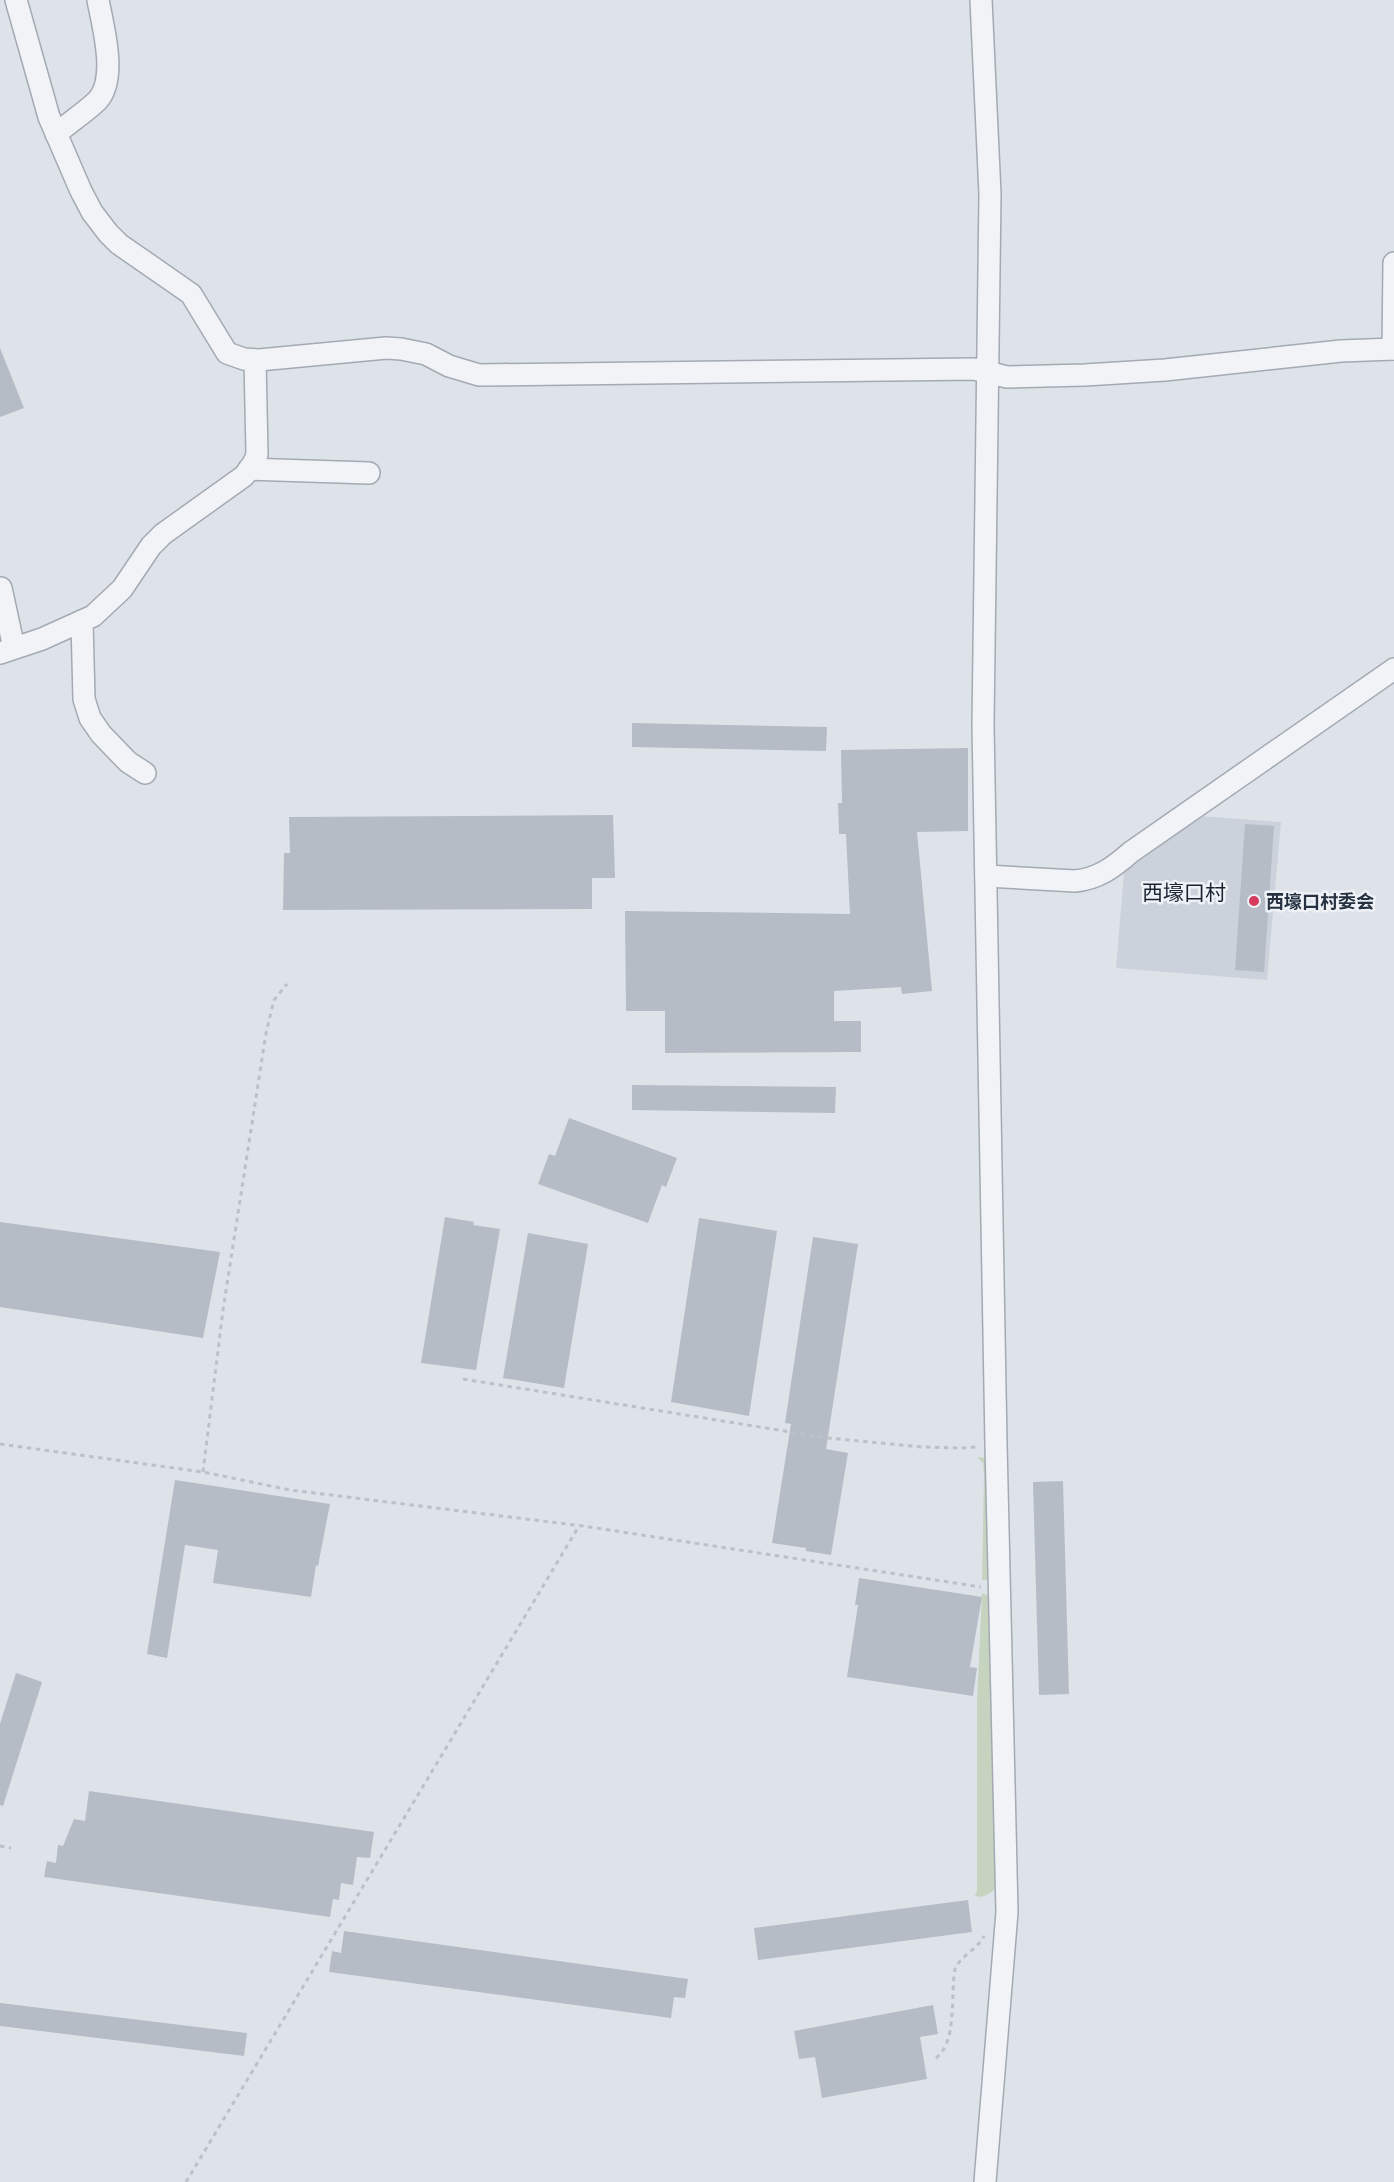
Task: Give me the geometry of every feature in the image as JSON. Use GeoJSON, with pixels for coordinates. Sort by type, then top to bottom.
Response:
{"type":"FeatureCollection","features":[{"type":"Feature","properties":{"kind":"street"},"geometry":{"type":"LineString","coordinates":[[16,0],[56,134],[92,212],[119,244],[191,294],[227,353],[234,357],[255,360],[386,348],[401,349],[426,354],[449,366],[479,375],[974,369],[1007,377],[1128,373],[1290,355],[1393,349],[1394,263]]}},
{"type":"Feature","properties":{"kind":"street"},"geometry":{"type":"LineString","coordinates":[[56,134],[97,100],[107,83],[108,60],[98,0]]}},
{"type":"Feature","properties":{"kind":"street"},"geometry":{"type":"LineString","coordinates":[[981,0],[990,194],[983,725],[1007,1912],[985,2182]]}},
{"type":"Feature","properties":{"kind":"street"},"geometry":{"type":"LineString","coordinates":[[1,588],[7,650],[42,639],[93,616],[122,589],[151,546],[162,534],[244,476],[255,461],[257,454],[255,360]]}},
{"type":"Feature","properties":{"kind":"street"},"geometry":{"type":"LineString","coordinates":[[249,469],[369,473]]}},
{"type":"Feature","properties":{"kind":"street"},"geometry":{"type":"LineString","coordinates":[[82,621],[86,710],[101,734],[136,769],[145,773]]}},
{"type":"Feature","properties":{"kind":"street"},"geometry":{"type":"LineString","coordinates":[[986,876],[1075,881],[1086,880],[1109,870],[1141,845],[1394,669]]}},
{"type":"Feature","properties":{"kind":"path"},"geometry":{"type":"LineString","coordinates":[[203,1473],[224,1299],[266,1033],[274,1000],[287,984]]}},
{"type":"Feature","properties":{"kind":"path"},"geometry":{"type":"LineString","coordinates":[[463,1379],[828,1438],[940,1448],[996,1444]]}},
{"type":"Feature","properties":{"kind":"path"},"geometry":{"type":"LineString","coordinates":[[0,1444],[203,1473],[290,1490],[579,1526],[851,1569],[1001,1589]]}},
{"type":"Feature","properties":{"kind":"path"},"geometry":{"type":"LineString","coordinates":[[186,2182],[579,1526]]}},
{"type":"Feature","properties":{"kind":"path"},"geometry":{"type":"LineString","coordinates":[[0,1846],[11,1848]]}},
{"type":"Feature","properties":{"kind":"path"},"geometry":{"type":"LineString","coordinates":[[936,2058],[943,2053],[949,2037],[955,1969],[958,1961],[980,1944],[986,1931]]}},
{"type":"Feature","properties":{"kind":"shaded area"},"geometry":{"type":"Polygon","coordinates":[[[1199,816],[1281,822],[1267,980],[1116,968],[1124,873],[1199,816]]]}},
{"type":"Feature","properties":{"kind":"green space"},"geometry":{"type":"Polygon","coordinates":[[[977,1457],[988,1458],[989,1580],[982,1580],[984,1476],[983,1463],[977,1457]]]}},
{"type":"Feature","properties":{"kind":"green space"},"geometry":{"type":"Polygon","coordinates":[[[982,1593],[990,1596],[998,1887],[979,1897],[975,1896],[977,1890],[977,1702],[982,1593]]]}},
{"type":"Feature","properties":{"kind":"building"},"geometry":{"type":"Polygon","coordinates":[[[0,348],[24,408],[0,417],[0,348]]]}},
{"type":"Feature","properties":{"kind":"building"},"geometry":{"type":"Polygon","coordinates":[[[632,723],[827,727],[826,751],[632,747],[632,723]]]}},
{"type":"Feature","properties":{"kind":"building"},"geometry":{"type":"Polygon","coordinates":[[[968,748],[968,831],[917,832],[932,991],[902,994],[901,987],[834,991],[834,1021],[861,1021],[861,1052],[665,1053],[665,1011],[626,1011],[625,911],[850,914],[846,834],[839,834],[838,803],[842,803],[841,750],[968,748]]]}},
{"type":"Feature","properties":{"kind":"building"},"geometry":{"type":"Polygon","coordinates":[[[613,815],[615,878],[592,878],[592,909],[283,910],[284,853],[290,853],[289,817],[613,815]]]}},
{"type":"Feature","properties":{"kind":"building","name":"西壕口村委会"},"geometry":{"type":"Polygon","coordinates":[[[1245,824],[1274,826],[1264,972],[1235,970],[1245,824]]]}},
{"type":"Feature","properties":{"kind":"building"},"geometry":{"type":"Polygon","coordinates":[[[632,1085],[836,1087],[835,1113],[632,1110],[632,1085]]]}},
{"type":"Feature","properties":{"kind":"building"},"geometry":{"type":"Polygon","coordinates":[[[569,1118],[677,1158],[666,1187],[662,1185],[648,1223],[538,1184],[549,1154],[555,1156],[569,1118]]]}},
{"type":"Feature","properties":{"kind":"building"},"geometry":{"type":"Polygon","coordinates":[[[445,1217],[474,1222],[473,1225],[500,1229],[476,1370],[421,1363],[445,1217]]]}},
{"type":"Feature","properties":{"kind":"building"},"geometry":{"type":"Polygon","coordinates":[[[699,1218],[777,1231],[749,1416],[671,1402],[699,1218]]]}},
{"type":"Feature","properties":{"kind":"building"},"geometry":{"type":"Polygon","coordinates":[[[0,1222],[220,1252],[203,1338],[0,1307],[0,1222]]]}},
{"type":"Feature","properties":{"kind":"building"},"geometry":{"type":"Polygon","coordinates":[[[528,1233],[588,1244],[564,1388],[503,1378],[528,1233]]]}},
{"type":"Feature","properties":{"kind":"building"},"geometry":{"type":"Polygon","coordinates":[[[813,1237],[858,1244],[826,1449],[848,1453],[831,1555],[806,1551],[806,1548],[772,1543],[791,1424],[785,1423],[813,1237]]]}},
{"type":"Feature","properties":{"kind":"building"},"geometry":{"type":"Polygon","coordinates":[[[175,1480],[330,1504],[311,1597],[213,1583],[218,1550],[185,1545],[167,1658],[147,1654],[175,1480]]]}},
{"type":"Feature","properties":{"kind":"building"},"geometry":{"type":"Polygon","coordinates":[[[1063,1481],[1069,1694],[1039,1695],[1033,1482],[1063,1481]]]}},
{"type":"Feature","properties":{"kind":"building"},"geometry":{"type":"Polygon","coordinates":[[[859,1578],[982,1597],[970,1667],[977,1668],[973,1696],[847,1677],[858,1605],[855,1605],[859,1578]]]}},
{"type":"Feature","properties":{"kind":"building"},"geometry":{"type":"Polygon","coordinates":[[[16,1673],[42,1682],[3,1806],[0,1805],[0,1724],[16,1673]]]}},
{"type":"Feature","properties":{"kind":"building"},"geometry":{"type":"Polygon","coordinates":[[[89,1791],[374,1832],[370,1858],[357,1857],[353,1885],[341,1883],[339,1900],[333,1899],[330,1917],[44,1877],[47,1861],[56,1863],[58,1845],[63,1846],[74,1819],[85,1821],[89,1791]]]}},
{"type":"Feature","properties":{"kind":"building"},"geometry":{"type":"Polygon","coordinates":[[[968,1900],[972,1932],[758,1960],[754,1928],[968,1900]]]}},
{"type":"Feature","properties":{"kind":"building"},"geometry":{"type":"Polygon","coordinates":[[[344,1931],[688,1979],[685,1998],[674,1997],[671,2018],[329,1972],[332,1951],[341,1953],[344,1931]]]}},
{"type":"Feature","properties":{"kind":"building"},"geometry":{"type":"Polygon","coordinates":[[[0,2003],[247,2033],[244,2056],[0,2026],[0,2003]]]}},
{"type":"Feature","properties":{"kind":"building"},"geometry":{"type":"Polygon","coordinates":[[[933,2005],[938,2034],[920,2037],[927,2079],[822,2098],[815,2057],[799,2059],[794,2031],[933,2005]]]}},
{"type":"Feature","properties":{"kind":"place","name":"西壕口村委会"},"geometry":{"type":"Point","coordinates":[1254,901]}},
{"type":"Feature","properties":{"kind":"district","name":"西壕口村"},"geometry":{"type":"Point","coordinates":[1184,892]}}]}
